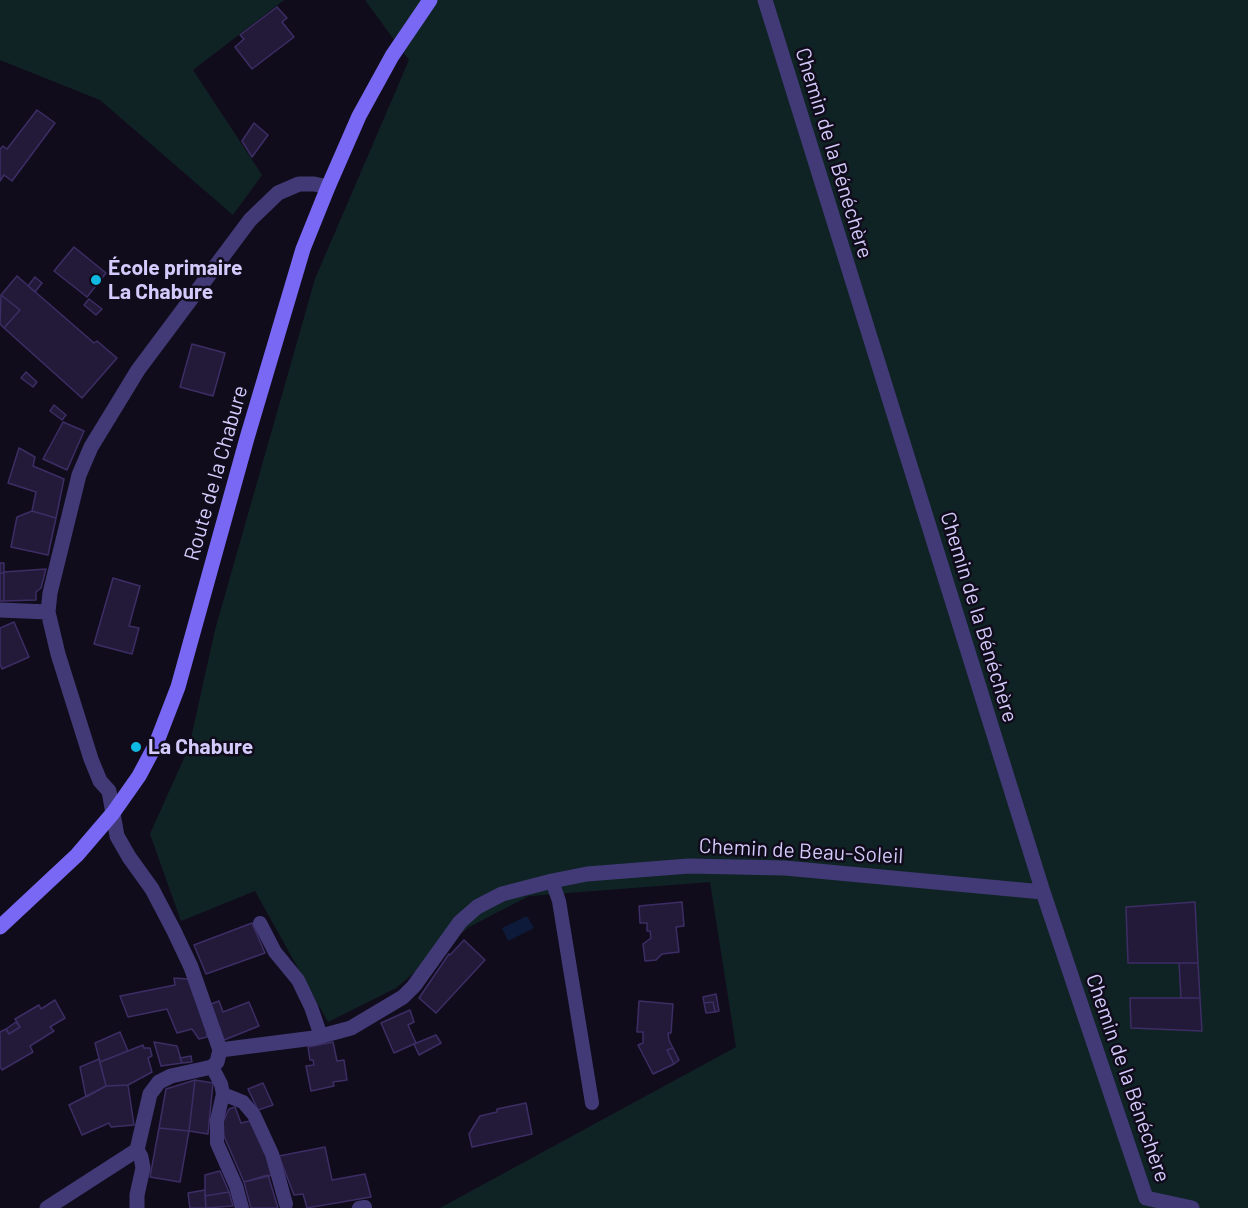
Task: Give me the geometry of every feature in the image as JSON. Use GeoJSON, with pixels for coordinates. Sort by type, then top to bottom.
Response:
{"type":"FeatureCollection","features":[{"type":"Feature","properties":{"kind":"main road","name":"Route de la Chabure"},"geometry":{"type":"LineString","coordinates":[[0,927],[77,855],[113,813],[139,776],[156,744],[178,687],[303,249],[359,116],[392,56],[430,0]]}},
{"type":"Feature","properties":{"kind":"street","name":"Chemin de la Bénéchère"},"geometry":{"type":"LineString","coordinates":[[765,0],[1141,1203],[1192,1208]]}},
{"type":"Feature","properties":{"kind":"street"},"geometry":{"type":"LineString","coordinates":[[137,1208],[137,1195],[143,1167],[137,1150],[150,1094],[159,1082],[171,1076],[212,1067],[217,1062],[220,1050],[191,967],[152,889],[117,836],[109,791],[100,781],[71,698],[48,612],[50,593],[79,476],[91,447],[138,370],[250,220],[278,193],[299,184],[328,187]]}},
{"type":"Feature","properties":{"kind":"street"},"geometry":{"type":"LineString","coordinates":[[0,610],[48,612]]}},
{"type":"Feature","properties":{"kind":"street","name":"Chemin de Beau-Soleil"},"geometry":{"type":"LineString","coordinates":[[220,1050],[321,1036],[351,1028],[403,997],[414,986],[460,922],[477,907],[502,894],[587,874],[689,866],[775,867],[1043,892]]}},
{"type":"Feature","properties":{"kind":"street"},"geometry":{"type":"LineString","coordinates":[[47,1208],[137,1150]]}},
{"type":"Feature","properties":{"kind":"lane"},"geometry":{"type":"LineString","coordinates":[[552,881],[559,901],[592,1103]]}},
{"type":"Feature","properties":{"kind":"lane"},"geometry":{"type":"LineString","coordinates":[[260,923],[275,952],[298,980],[321,1036]]}},
{"type":"Feature","properties":{"kind":"lane"},"geometry":{"type":"LineString","coordinates":[[212,1067],[221,1084],[223,1094],[217,1120],[217,1143],[236,1186],[242,1208]]}},
{"type":"Feature","properties":{"kind":"lane"},"geometry":{"type":"LineString","coordinates":[[223,1094],[243,1102],[254,1115],[272,1154],[286,1204]]}},
{"type":"Feature","properties":{"kind":"green space"},"geometry":{"type":"Polygon","coordinates":[[[0,0],[284,0],[193,70],[262,175],[233,215],[100,100],[0,60],[0,0]]]}},
{"type":"Feature","properties":{"kind":"green space"},"geometry":{"type":"Polygon","coordinates":[[[365,0],[1248,0],[1248,1208],[440,1208],[736,1047],[710,882],[529,896],[469,927],[396,988],[328,1022],[255,891],[181,921],[150,834],[189,747],[215,630],[315,279],[409,60],[365,0]]]}},
{"type":"Feature","properties":{"kind":"water"},"geometry":{"type":"Polygon","coordinates":[[[527,916],[534,928],[508,941],[502,928],[527,916]]]}},
{"type":"Feature","properties":{"kind":"building"},"geometry":{"type":"Polygon","coordinates":[[[277,7],[287,18],[282,22],[294,37],[252,69],[235,47],[244,39],[240,35],[277,7]]]}},
{"type":"Feature","properties":{"kind":"building"},"geometry":{"type":"Polygon","coordinates":[[[37,110],[55,123],[12,181],[4,175],[0,181],[0,149],[3,146],[7,149],[37,110]]]}},
{"type":"Feature","properties":{"kind":"building"},"geometry":{"type":"Polygon","coordinates":[[[254,123],[268,135],[252,157],[242,141],[254,123]]]}},
{"type":"Feature","properties":{"kind":"building"},"geometry":{"type":"Polygon","coordinates":[[[74,247],[106,273],[87,297],[54,271],[74,247]]]}},
{"type":"Feature","properties":{"kind":"building"},"geometry":{"type":"Polygon","coordinates":[[[17,276],[94,343],[97,341],[117,358],[82,398],[4,328],[20,310],[1,295],[17,276]]]}},
{"type":"Feature","properties":{"kind":"building"},"geometry":{"type":"Polygon","coordinates":[[[35,277],[42,283],[35,292],[28,286],[35,277]]]}},
{"type":"Feature","properties":{"kind":"building"},"geometry":{"type":"Polygon","coordinates":[[[1,295],[20,310],[4,328],[0,324],[1,295]]]}},
{"type":"Feature","properties":{"kind":"building"},"geometry":{"type":"Polygon","coordinates":[[[89,299],[102,309],[96,315],[84,305],[89,299]]]}},
{"type":"Feature","properties":{"kind":"building"},"geometry":{"type":"Polygon","coordinates":[[[192,344],[225,353],[213,396],[180,387],[192,344]]]}},
{"type":"Feature","properties":{"kind":"building"},"geometry":{"type":"Polygon","coordinates":[[[26,372],[37,382],[33,387],[21,378],[26,372]]]}},
{"type":"Feature","properties":{"kind":"building"},"geometry":{"type":"Polygon","coordinates":[[[54,405],[66,415],[62,420],[50,411],[54,405]]]}},
{"type":"Feature","properties":{"kind":"building"},"geometry":{"type":"Polygon","coordinates":[[[63,422],[84,431],[67,470],[43,459],[63,422]]]}},
{"type":"Feature","properties":{"kind":"building"},"geometry":{"type":"Polygon","coordinates":[[[19,448],[35,457],[33,466],[64,479],[56,518],[32,511],[36,492],[8,483],[19,448]]]}},
{"type":"Feature","properties":{"kind":"building"},"geometry":{"type":"Polygon","coordinates":[[[32,511],[56,518],[48,555],[11,547],[17,517],[32,511]]]}},
{"type":"Feature","properties":{"kind":"building"},"geometry":{"type":"Polygon","coordinates":[[[0,563],[4,563],[4,573],[0,573],[0,563]]]}},
{"type":"Feature","properties":{"kind":"building"},"geometry":{"type":"Polygon","coordinates":[[[46,569],[41,588],[36,592],[36,600],[4,601],[4,572],[46,569]]]}},
{"type":"Feature","properties":{"kind":"building"},"geometry":{"type":"Polygon","coordinates":[[[0,573],[4,573],[4,601],[0,601],[0,573]]]}},
{"type":"Feature","properties":{"kind":"building"},"geometry":{"type":"Polygon","coordinates":[[[113,578],[140,586],[129,626],[139,628],[132,654],[94,644],[113,578]]]}},
{"type":"Feature","properties":{"kind":"building"},"geometry":{"type":"Polygon","coordinates":[[[14,622],[29,657],[2,669],[0,628],[14,622]]]}},
{"type":"Feature","properties":{"kind":"building"},"geometry":{"type":"Polygon","coordinates":[[[682,902],[684,926],[676,927],[679,952],[662,954],[656,960],[645,961],[643,944],[651,938],[650,931],[647,931],[647,923],[640,923],[639,906],[682,902]]]}},
{"type":"Feature","properties":{"kind":"building"},"geometry":{"type":"Polygon","coordinates":[[[1195,902],[1198,963],[1128,963],[1126,907],[1195,902]]]}},
{"type":"Feature","properties":{"kind":"building"},"geometry":{"type":"Polygon","coordinates":[[[252,923],[265,953],[206,974],[194,945],[252,923]]]}},
{"type":"Feature","properties":{"kind":"building"},"geometry":{"type":"Polygon","coordinates":[[[464,940],[485,960],[436,1013],[419,998],[449,954],[464,940]]]}},
{"type":"Feature","properties":{"kind":"building"},"geometry":{"type":"Polygon","coordinates":[[[1179,963],[1198,963],[1200,998],[1181,998],[1179,963]]]}},
{"type":"Feature","properties":{"kind":"building"},"geometry":{"type":"Polygon","coordinates":[[[174,978],[188,979],[207,1031],[207,1037],[199,1039],[192,1029],[177,1033],[167,1009],[128,1017],[120,996],[175,985],[174,978]]]}},
{"type":"Feature","properties":{"kind":"building"},"geometry":{"type":"Polygon","coordinates":[[[716,994],[719,1011],[715,1012],[713,1002],[704,1003],[703,997],[716,994]]]}},
{"type":"Feature","properties":{"kind":"building"},"geometry":{"type":"Polygon","coordinates":[[[1130,998],[1200,998],[1202,1031],[1131,1028],[1130,998]]]}},
{"type":"Feature","properties":{"kind":"building"},"geometry":{"type":"Polygon","coordinates":[[[55,1000],[65,1018],[50,1027],[54,1031],[30,1046],[33,1052],[2,1070],[0,1032],[6,1029],[9,1034],[20,1027],[15,1019],[39,1005],[41,1009],[55,1000]]]}},
{"type":"Feature","properties":{"kind":"building"},"geometry":{"type":"Polygon","coordinates":[[[219,1001],[223,1012],[249,1002],[259,1026],[224,1040],[211,1004],[219,1001]]]}},
{"type":"Feature","properties":{"kind":"building"},"geometry":{"type":"Polygon","coordinates":[[[639,1001],[673,1004],[671,1033],[668,1033],[673,1048],[667,1050],[674,1064],[653,1074],[638,1045],[643,1043],[643,1032],[637,1032],[639,1001]]]}},
{"type":"Feature","properties":{"kind":"building"},"geometry":{"type":"Polygon","coordinates":[[[713,1002],[715,1012],[706,1013],[704,1003],[713,1002]]]}},
{"type":"Feature","properties":{"kind":"building"},"geometry":{"type":"Polygon","coordinates":[[[410,1010],[414,1022],[408,1025],[416,1043],[394,1053],[381,1023],[410,1010]]]}},
{"type":"Feature","properties":{"kind":"building"},"geometry":{"type":"Polygon","coordinates":[[[16,1022],[20,1027],[9,1034],[6,1029],[16,1022]]]}},
{"type":"Feature","properties":{"kind":"building"},"geometry":{"type":"Polygon","coordinates":[[[120,1032],[128,1051],[100,1062],[95,1043],[120,1032]]]}},
{"type":"Feature","properties":{"kind":"building"},"geometry":{"type":"Polygon","coordinates":[[[436,1035],[441,1043],[419,1055],[414,1044],[436,1035]]]}},
{"type":"Feature","properties":{"kind":"building"},"geometry":{"type":"Polygon","coordinates":[[[154,1042],[177,1046],[182,1063],[161,1066],[154,1042]]]}},
{"type":"Feature","properties":{"kind":"building"},"geometry":{"type":"Polygon","coordinates":[[[333,1042],[337,1061],[344,1060],[347,1080],[333,1082],[334,1086],[311,1091],[306,1066],[314,1065],[313,1060],[310,1060],[308,1047],[333,1042]]]}},
{"type":"Feature","properties":{"kind":"building"},"geometry":{"type":"Polygon","coordinates":[[[143,1045],[144,1048],[150,1048],[152,1056],[148,1058],[152,1072],[128,1085],[106,1086],[100,1062],[143,1045]]]}},
{"type":"Feature","properties":{"kind":"building"},"geometry":{"type":"Polygon","coordinates":[[[673,1048],[679,1060],[674,1064],[667,1050],[673,1048]]]}},
{"type":"Feature","properties":{"kind":"building"},"geometry":{"type":"Polygon","coordinates":[[[191,1056],[192,1062],[182,1063],[180,1058],[191,1056]]]}},
{"type":"Feature","properties":{"kind":"building"},"geometry":{"type":"Polygon","coordinates":[[[99,1059],[106,1086],[86,1097],[80,1067],[99,1059]]]}},
{"type":"Feature","properties":{"kind":"building"},"geometry":{"type":"Polygon","coordinates":[[[195,1080],[189,1131],[159,1128],[166,1089],[195,1080]]]}},
{"type":"Feature","properties":{"kind":"building"},"geometry":{"type":"Polygon","coordinates":[[[195,1080],[213,1083],[208,1134],[189,1131],[195,1080]]]}},
{"type":"Feature","properties":{"kind":"building"},"geometry":{"type":"Polygon","coordinates":[[[263,1083],[273,1105],[258,1110],[248,1089],[263,1083]]]}},
{"type":"Feature","properties":{"kind":"building"},"geometry":{"type":"Polygon","coordinates":[[[128,1085],[134,1125],[111,1127],[109,1123],[82,1135],[69,1105],[106,1086],[128,1085]]]}},
{"type":"Feature","properties":{"kind":"building"},"geometry":{"type":"Polygon","coordinates":[[[526,1103],[532,1134],[472,1147],[469,1134],[480,1116],[497,1112],[497,1109],[526,1103]]]}},
{"type":"Feature","properties":{"kind":"building"},"geometry":{"type":"Polygon","coordinates":[[[235,1107],[241,1123],[250,1121],[266,1152],[273,1175],[244,1182],[224,1136],[223,1122],[229,1109],[235,1107]]]}},
{"type":"Feature","properties":{"kind":"building"},"geometry":{"type":"Polygon","coordinates":[[[159,1128],[189,1131],[180,1182],[150,1177],[159,1128]]]}},
{"type":"Feature","properties":{"kind":"building"},"geometry":{"type":"Polygon","coordinates":[[[325,1147],[332,1180],[365,1174],[371,1197],[307,1208],[303,1194],[294,1195],[279,1156],[325,1147]]]}},
{"type":"Feature","properties":{"kind":"building"},"geometry":{"type":"Polygon","coordinates":[[[220,1171],[229,1192],[205,1196],[205,1175],[220,1171]]]}},
{"type":"Feature","properties":{"kind":"building"},"geometry":{"type":"Polygon","coordinates":[[[268,1175],[278,1208],[251,1208],[244,1182],[268,1175]]]}},
{"type":"Feature","properties":{"kind":"building"},"geometry":{"type":"Polygon","coordinates":[[[205,1190],[206,1208],[190,1208],[188,1193],[205,1190]]]}},
{"type":"Feature","properties":{"kind":"building"},"geometry":{"type":"Polygon","coordinates":[[[229,1192],[233,1206],[206,1208],[205,1196],[229,1192]]]}},
{"type":"Feature","properties":{"kind":"place","name":"École primaire La Chabure"},"geometry":{"type":"Point","coordinates":[96,280]}},
{"type":"Feature","properties":{"kind":"place","name":"La Chabure"},"geometry":{"type":"Point","coordinates":[136,747]}}]}
